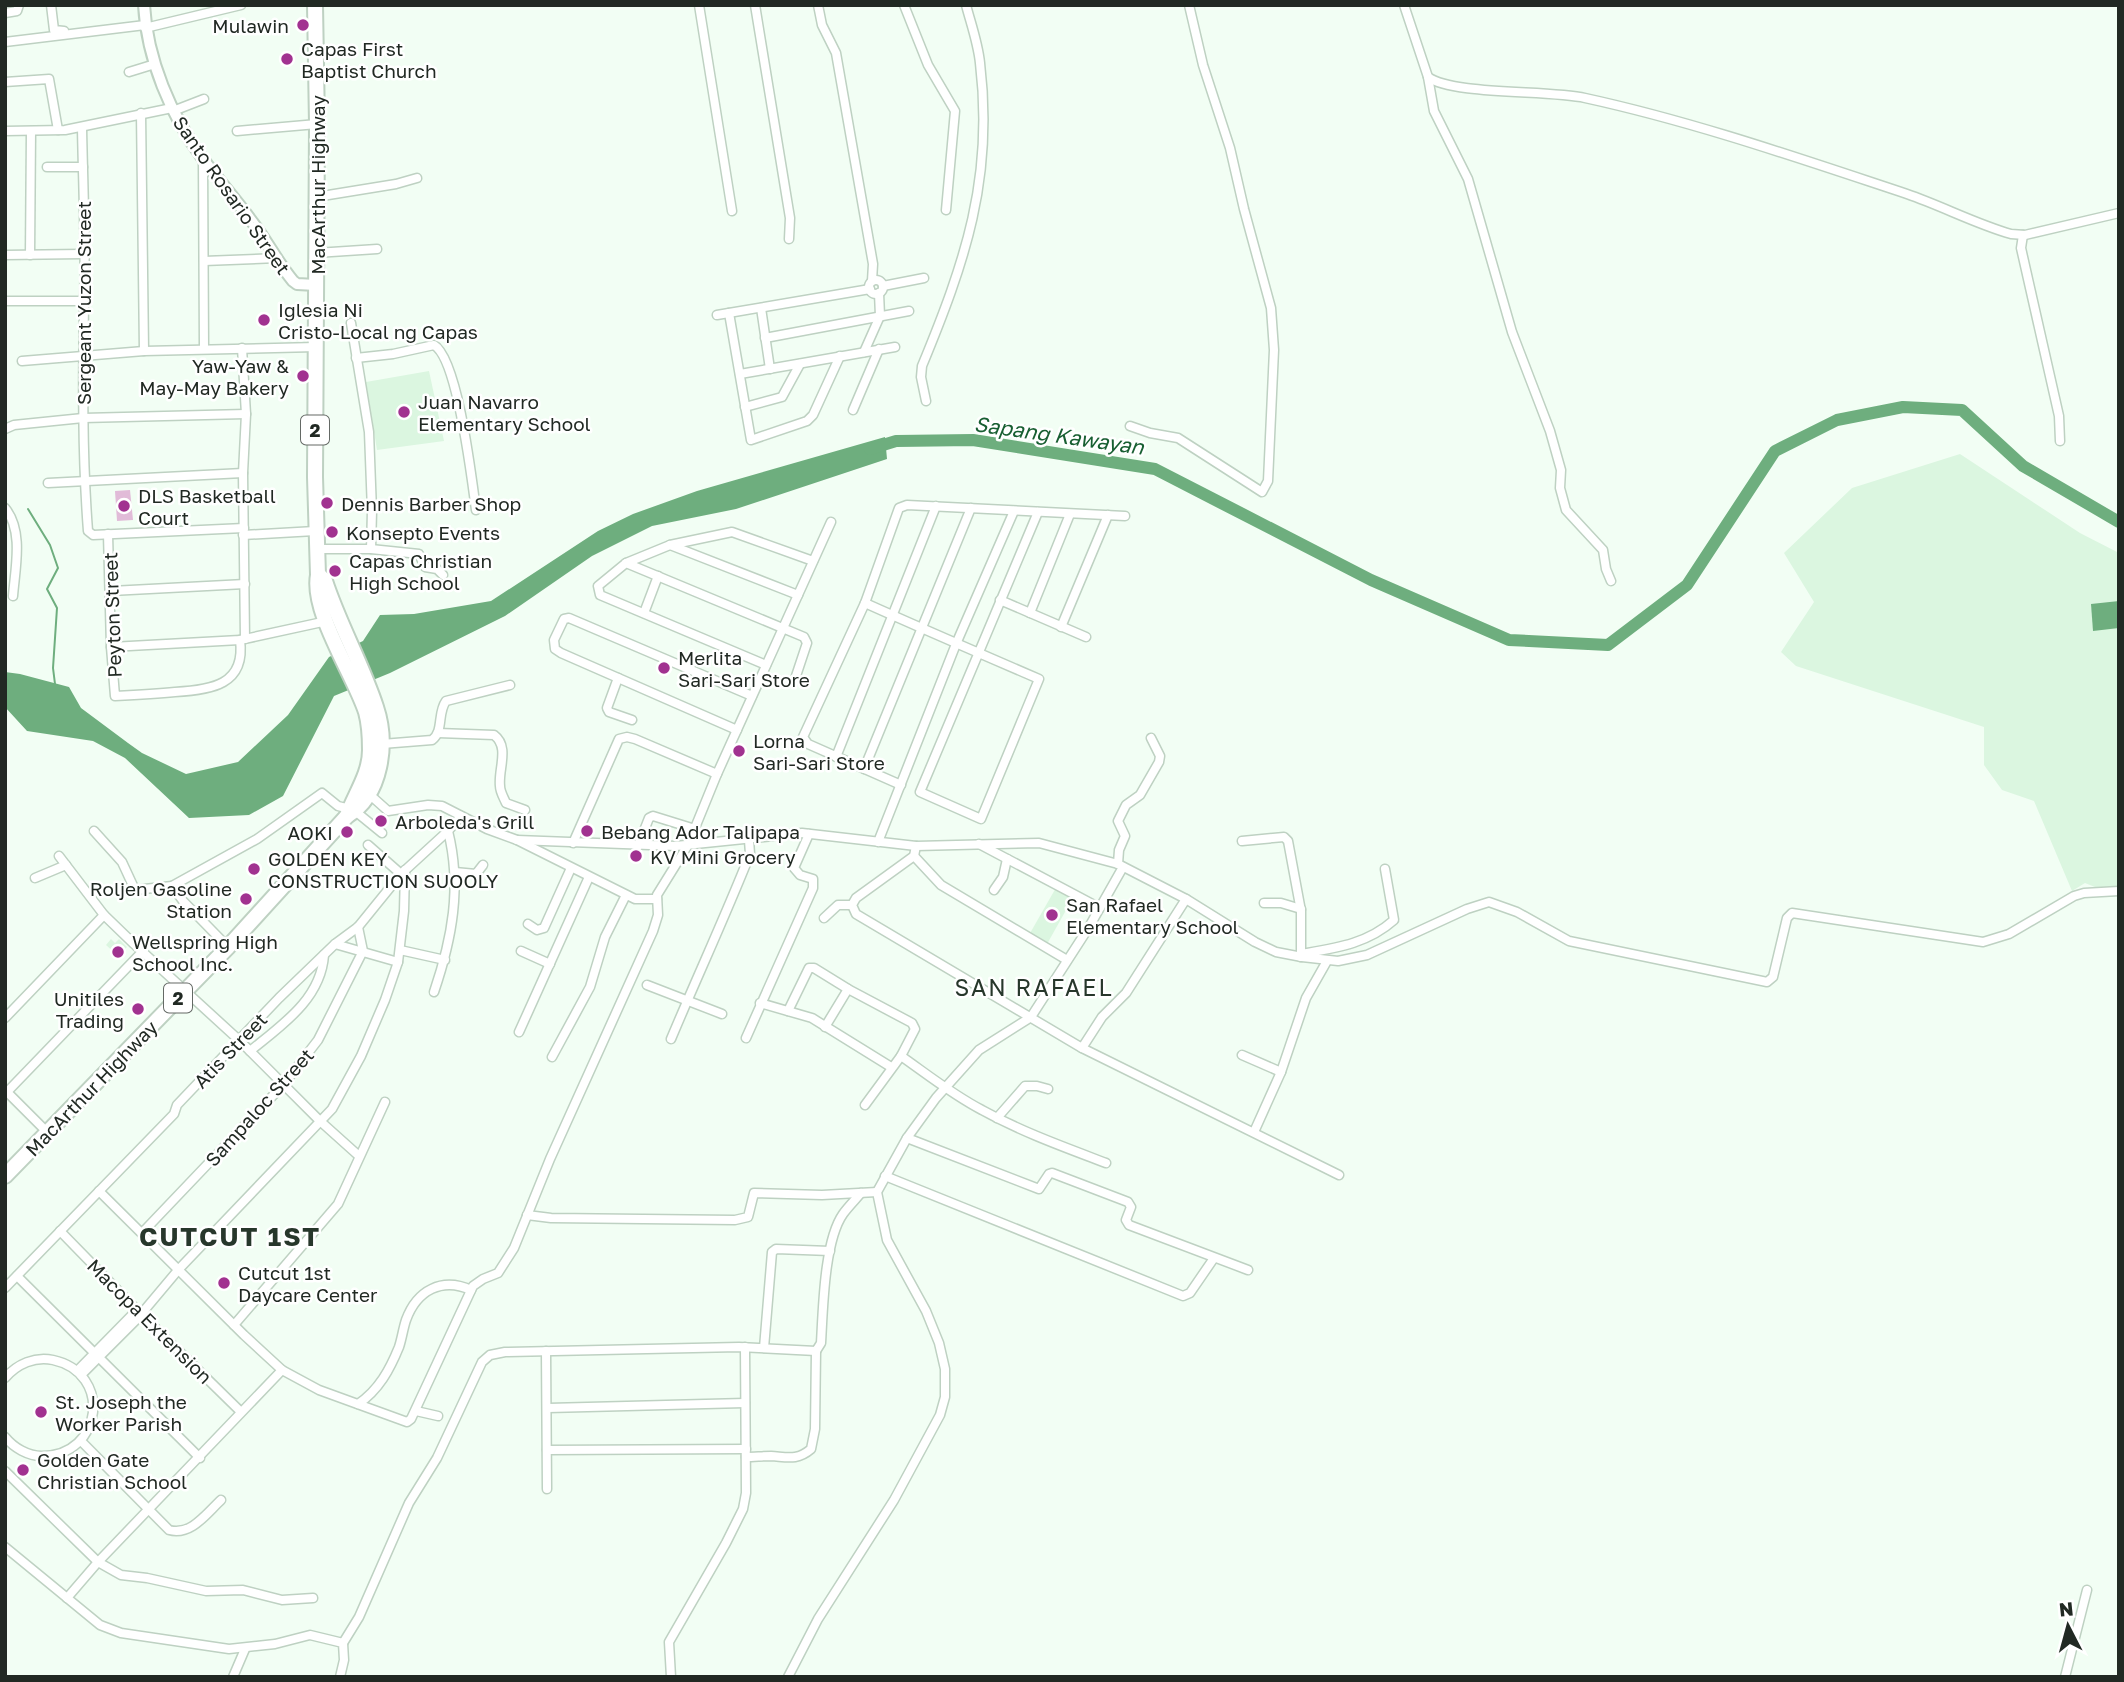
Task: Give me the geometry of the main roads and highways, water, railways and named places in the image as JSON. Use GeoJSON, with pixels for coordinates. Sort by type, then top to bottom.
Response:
{"type":"FeatureCollection","features":[{"type":"Feature","properties":{"kind":"highway","name":"MacArthur Highway"},"geometry":{"type":"LineString","coordinates":[[5,1176],[228,947],[369,794],[376,776],[382,744],[371,710],[316,584],[315,5]]}},
{"type":"Feature","properties":{"kind":"highway","name":"MacArthur Highway"},"geometry":{"type":"LineString","coordinates":[[351,812],[366,775],[370,752],[371,710]]}},
{"type":"Feature","properties":{"kind":"waterway","name":"Sapang Kawayan"},"geometry":{"type":"LineString","coordinates":[[870,449],[896,441],[973,440],[1155,469],[1371,580],[1509,640],[1608,645],[1687,585],[1775,451],[1837,420],[1903,407],[1962,410],[2023,466],[2119,522]]}},
{"type":"Feature","properties":{"kind":"waterway"},"geometry":{"type":"LineString","coordinates":[[28,509],[50,545],[58,568],[47,589],[57,608],[53,668],[55,684]]}},
{"type":"Feature","properties":{"kind":"place","name":"Mulawin"},"geometry":{"type":"Point","coordinates":[303,25]}},
{"type":"Feature","properties":{"kind":"place","name":"Capas First Baptist Church"},"geometry":{"type":"Point","coordinates":[287,59]}},
{"type":"Feature","properties":{"kind":"place","name":"Iglesia Ni Cristo-Local ng Capas"},"geometry":{"type":"Point","coordinates":[264,320]}},
{"type":"Feature","properties":{"kind":"place","name":"Yaw-Yaw & May-May Bakery"},"geometry":{"type":"Point","coordinates":[303,376]}},
{"type":"Feature","properties":{"kind":"place","name":"Juan Navarro Elementary School"},"geometry":{"type":"Point","coordinates":[404,412]}},
{"type":"Feature","properties":{"kind":"place","name":"Dennis Barber Shop"},"geometry":{"type":"Point","coordinates":[327,503]}},
{"type":"Feature","properties":{"kind":"place","name":"DLS Basketball Court"},"geometry":{"type":"Point","coordinates":[124,506]}},
{"type":"Feature","properties":{"kind":"place","name":"Konsepto Events"},"geometry":{"type":"Point","coordinates":[332,532]}},
{"type":"Feature","properties":{"kind":"place","name":"Capas Christian High School"},"geometry":{"type":"Point","coordinates":[335,571]}},
{"type":"Feature","properties":{"kind":"place","name":"Merlita Sari-Sari Store"},"geometry":{"type":"Point","coordinates":[664,668]}},
{"type":"Feature","properties":{"kind":"place","name":"Lorna Sari-Sari Store"},"geometry":{"type":"Point","coordinates":[739,751]}},
{"type":"Feature","properties":{"kind":"place","name":"Arboleda's Grill"},"geometry":{"type":"Point","coordinates":[381,821]}},
{"type":"Feature","properties":{"kind":"place","name":"Bebang Ador Talipapa"},"geometry":{"type":"Point","coordinates":[587,831]}},
{"type":"Feature","properties":{"kind":"place","name":"AOKI"},"geometry":{"type":"Point","coordinates":[347,832]}},
{"type":"Feature","properties":{"kind":"place","name":"KV Mini Grocery"},"geometry":{"type":"Point","coordinates":[636,856]}},
{"type":"Feature","properties":{"kind":"place","name":"GOLDEN KEY CONSTRUCTION SUOOLY"},"geometry":{"type":"Point","coordinates":[254,869]}},
{"type":"Feature","properties":{"kind":"place","name":"Roljen Gasoline Station"},"geometry":{"type":"Point","coordinates":[246,899]}},
{"type":"Feature","properties":{"kind":"place","name":"San Rafael Elementary School"},"geometry":{"type":"Point","coordinates":[1052,915]}},
{"type":"Feature","properties":{"kind":"place","name":"Wellspring High School Inc."},"geometry":{"type":"Point","coordinates":[118,952]}},
{"type":"Feature","properties":{"kind":"place","name":"Unitiles Trading"},"geometry":{"type":"Point","coordinates":[138,1009]}},
{"type":"Feature","properties":{"kind":"place","name":"Cutcut 1st Daycare Center"},"geometry":{"type":"Point","coordinates":[224,1283]}},
{"type":"Feature","properties":{"kind":"place","name":"St. Joseph the Worker Parish"},"geometry":{"type":"Point","coordinates":[41,1412]}},
{"type":"Feature","properties":{"kind":"place","name":"Golden Gate Christian School"},"geometry":{"type":"Point","coordinates":[23,1470]}},
{"type":"Feature","properties":{"kind":"district","name":"SAN RAFAEL"},"geometry":{"type":"Point","coordinates":[1034,987]}},
{"type":"Feature","properties":{"kind":"district","name":"CUTCUT 1ST"},"geometry":{"type":"Point","coordinates":[230,1236]}}]}
